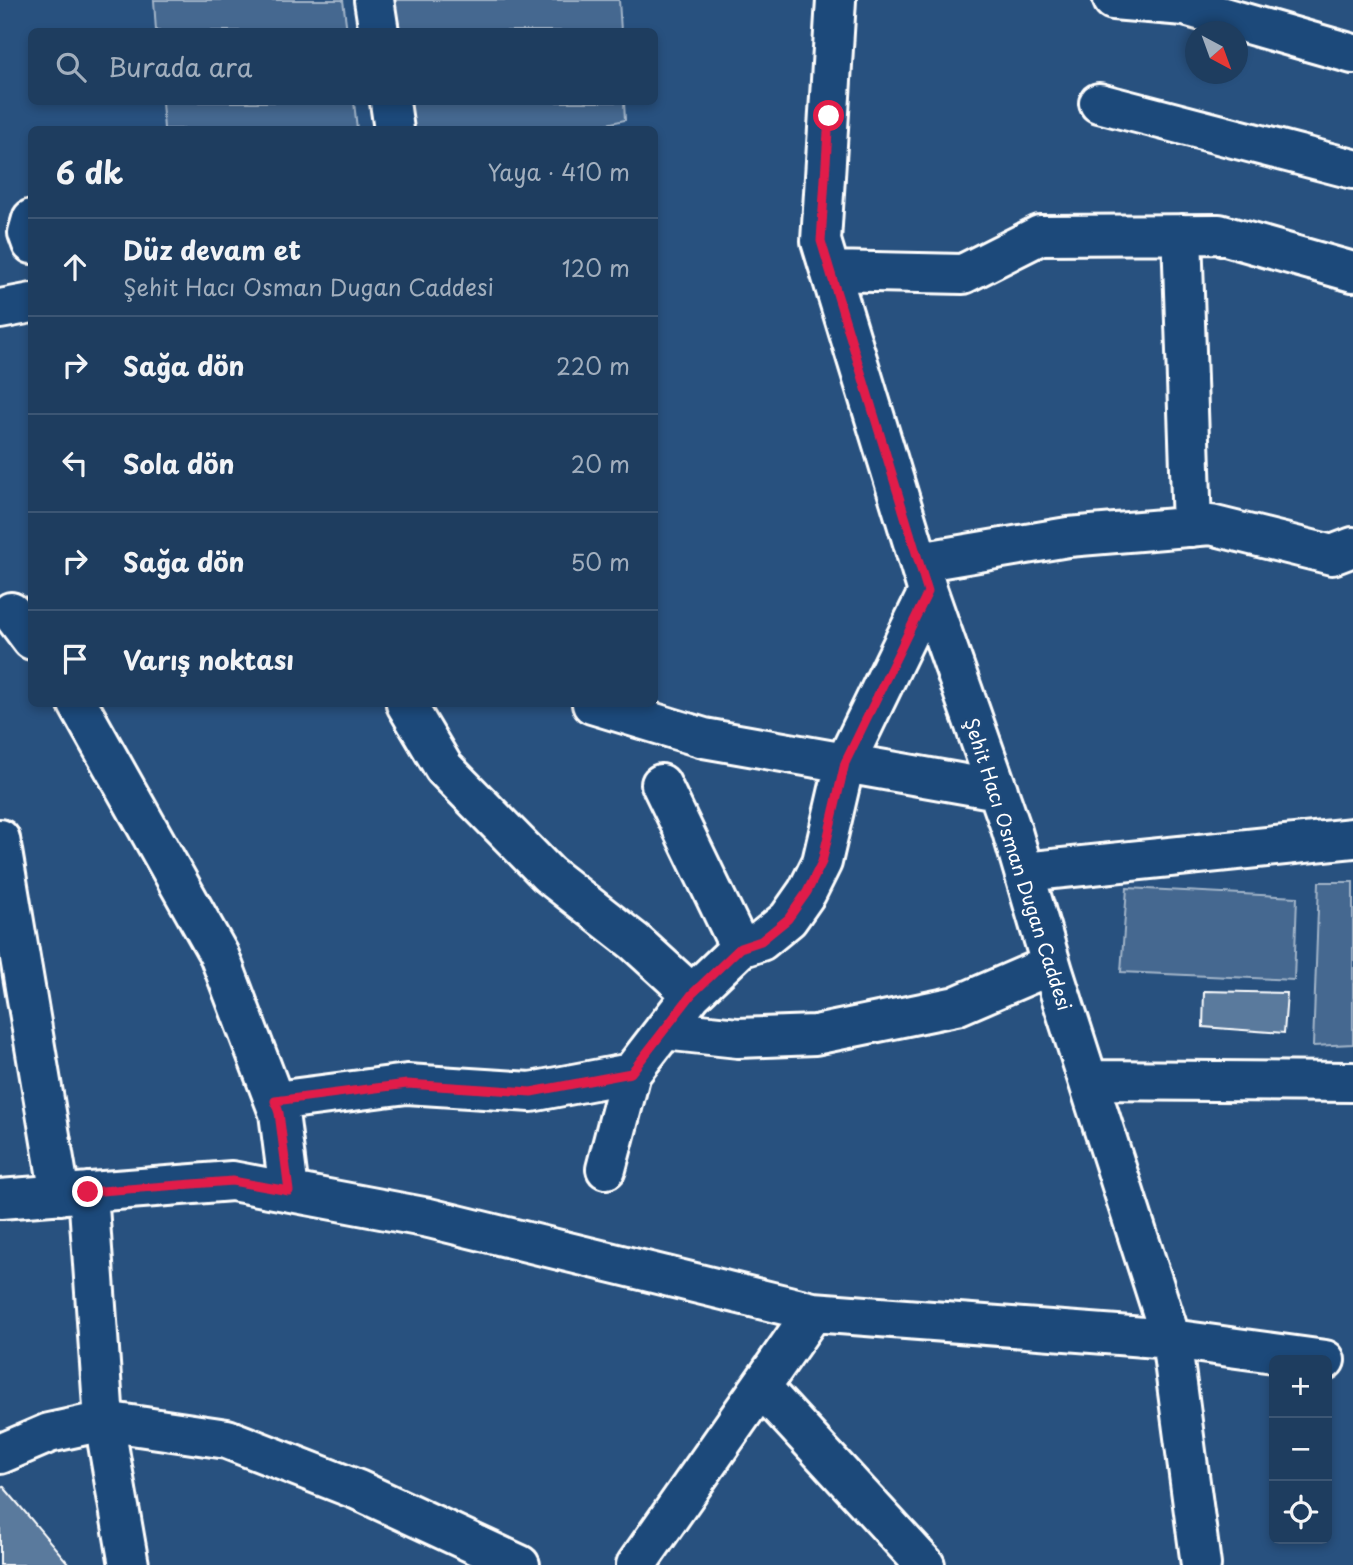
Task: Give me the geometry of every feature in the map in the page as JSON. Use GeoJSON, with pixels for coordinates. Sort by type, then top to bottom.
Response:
{"type":"FeatureCollection","features":[{"type":"Feature","properties":{"kind":"street"},"geometry":{"type":"LineString","coordinates":[[373,0],[378,28]]}},
{"type":"Feature","properties":{"kind":"street","name":"Şehit Hacı Osman Dugan Caddesi"},"geometry":{"type":"LineString","coordinates":[[836,0],[821,241],[923,577],[998,790],[1171,1339],[1201,1565]]}},
{"type":"Feature","properties":{"kind":"street"},"geometry":{"type":"LineString","coordinates":[[1112,0],[1185,6],[1353,54]]}},
{"type":"Feature","properties":{"kind":"street"},"geometry":{"type":"LineString","coordinates":[[1099,103],[1353,169]]}},
{"type":"Feature","properties":{"kind":"street"},"geometry":{"type":"LineString","coordinates":[[390,105],[393,126]]}},
{"type":"Feature","properties":{"kind":"street"},"geometry":{"type":"LineString","coordinates":[[1182,234],[1192,527]]}},
{"type":"Feature","properties":{"kind":"street"},"geometry":{"type":"LineString","coordinates":[[830,271],[963,274],[1040,235],[1219,234],[1353,272]]}},
{"type":"Feature","properties":{"kind":"street"},"geometry":{"type":"LineString","coordinates":[[0,309],[28,304]]}},
{"type":"Feature","properties":{"kind":"street"},"geometry":{"type":"LineString","coordinates":[[606,1168],[631,1073],[692,994],[740,948],[761,941],[788,919],[807,892],[822,862],[845,763],[923,577],[1068,537],[1211,525],[1332,555],[1353,547]]}},
{"type":"Feature","properties":{"kind":"street"},"geometry":{"type":"LineString","coordinates":[[80,707],[219,955],[279,1113],[289,1191]]}},
{"type":"Feature","properties":{"kind":"street"},"geometry":{"type":"LineString","coordinates":[[407,707],[444,768],[548,874],[635,942],[692,994]]}},
{"type":"Feature","properties":{"kind":"street"},"geometry":{"type":"LineString","coordinates":[[602,707],[704,738],[998,790]]}},
{"type":"Feature","properties":{"kind":"street"},"geometry":{"type":"LineString","coordinates":[[661,784],[740,948]]}},
{"type":"Feature","properties":{"kind":"street"},"geometry":{"type":"LineString","coordinates":[[1024,872],[1353,838]]}},
{"type":"Feature","properties":{"kind":"street"},"geometry":{"type":"LineString","coordinates":[[0,839],[74,1193],[104,1421],[129,1565]]}},
{"type":"Feature","properties":{"kind":"street"},"geometry":{"type":"LineString","coordinates":[[664,1031],[738,1038],[815,1035],[956,1006],[1051,965]]}},
{"type":"Feature","properties":{"kind":"street"},"geometry":{"type":"LineString","coordinates":[[275,1101],[407,1084],[531,1092],[631,1073]]}},
{"type":"Feature","properties":{"kind":"street"},"geometry":{"type":"LineString","coordinates":[[1088,1080],[1353,1082]]}},
{"type":"Feature","properties":{"kind":"street"},"geometry":{"type":"LineString","coordinates":[[0,1199],[232,1181],[429,1218],[813,1312],[1171,1339],[1289,1355]]}},
{"type":"Feature","properties":{"kind":"street"},"geometry":{"type":"LineString","coordinates":[[636,1565],[813,1312]]}},
{"type":"Feature","properties":{"kind":"street"},"geometry":{"type":"LineString","coordinates":[[1332,1361],[1353,1364]]}},
{"type":"Feature","properties":{"kind":"street"},"geometry":{"type":"LineString","coordinates":[[762,1388],[925,1565]]}},
{"type":"Feature","properties":{"kind":"street"},"geometry":{"type":"LineString","coordinates":[[0,1454],[49,1433],[104,1421],[227,1439],[358,1490],[520,1565]]}},
{"type":"Feature","properties":{"kind":"shaded area"},"geometry":{"type":"Polygon","coordinates":[[[154,0],[343,0],[347,28],[156,28],[154,0]]]}},
{"type":"Feature","properties":{"kind":"shaded area"},"geometry":{"type":"Polygon","coordinates":[[[387,0],[619,0],[621,28],[392,28],[387,0]]]}},
{"type":"Feature","properties":{"kind":"shaded area"},"geometry":{"type":"Polygon","coordinates":[[[162,105],[354,105],[357,126],[164,126],[162,105]]]}},
{"type":"Feature","properties":{"kind":"shaded area"},"geometry":{"type":"Polygon","coordinates":[[[403,105],[624,105],[625,120],[597,126],[407,126],[403,105]]]}},
{"type":"Feature","properties":{"kind":"shaded area"},"geometry":{"type":"Polygon","coordinates":[[[1319,882],[1353,882],[1353,1044],[1313,1046],[1319,882]]]}},
{"type":"Feature","properties":{"kind":"shaded area"},"geometry":{"type":"Polygon","coordinates":[[[1127,888],[1297,897],[1294,980],[1121,972],[1127,888]]]}},
{"type":"Feature","properties":{"kind":"building"},"geometry":{"type":"Polygon","coordinates":[[[1204,991],[1287,993],[1284,1033],[1203,1027],[1204,991]]]}},
{"type":"Feature","properties":{"kind":"building"},"geometry":{"type":"Polygon","coordinates":[[[3,1486],[68,1563],[0,1565],[0,1489],[3,1486]]]}},
{"type":"Feature","properties":{"kind":"route"},"geometry":{"type":"LineString","coordinates":[[88,1192],[232,1181],[289,1191],[279,1113],[275,1101],[407,1084],[531,1092],[631,1073],[692,994],[740,948],[761,941],[788,919],[807,892],[822,862],[845,763],[928,592],[821,241],[829,116]]}}]}
